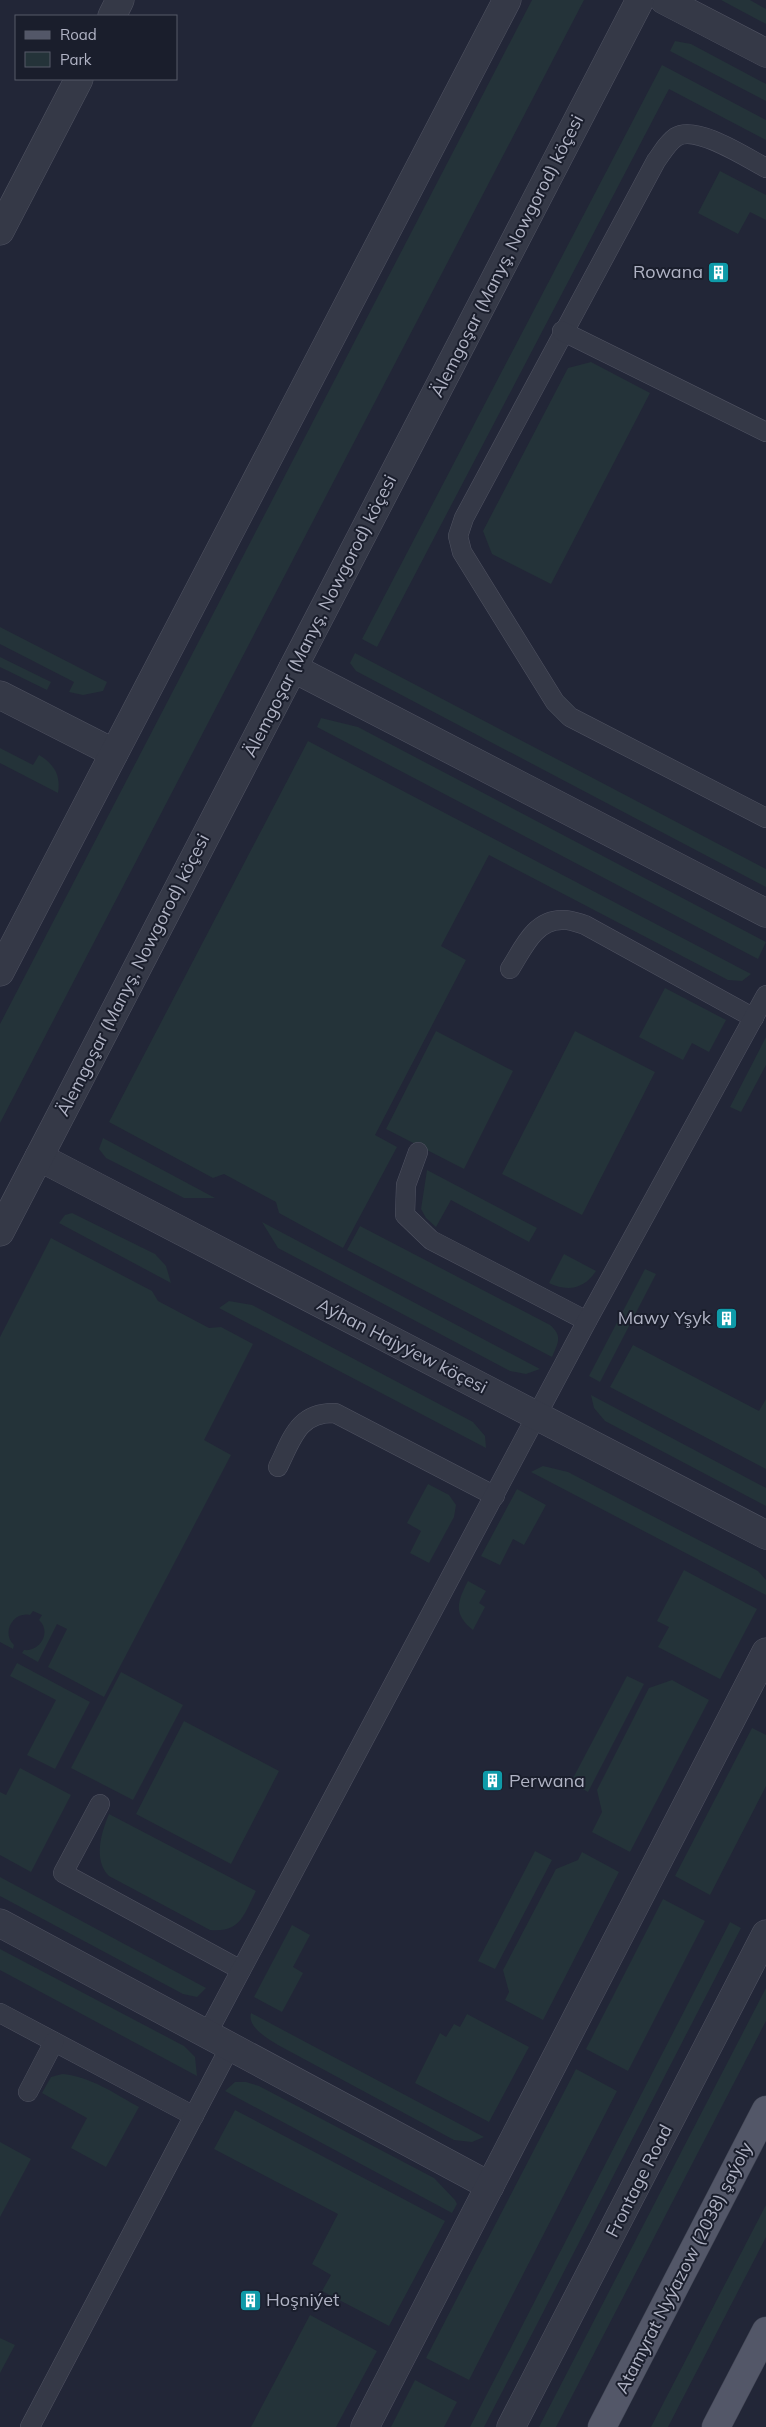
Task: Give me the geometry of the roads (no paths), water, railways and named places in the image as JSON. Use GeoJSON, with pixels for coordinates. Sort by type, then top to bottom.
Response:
{"type":"FeatureCollection","features":[{"type":"Feature","properties":{"kind":"main road","name":"Atamyrat Nyýazow (2038) şaýoly"},"geometry":{"type":"LineString","coordinates":[[602,2427],[766,2110]]}},
{"type":"Feature","properties":{"kind":"main road"},"geometry":{"type":"LineString","coordinates":[[716,2427],[766,2331]]}},
{"type":"Feature","properties":{"kind":"street"},"geometry":{"type":"LineString","coordinates":[[112,15],[120,0]]}},
{"type":"Feature","properties":{"kind":"street"},"geometry":{"type":"LineString","coordinates":[[0,972],[507,0]]}},
{"type":"Feature","properties":{"kind":"street","name":"Älemgoşar (Manyş, Nowgorod) köçesi"},"geometry":{"type":"LineString","coordinates":[[0,1232],[640,0]]}},
{"type":"Feature","properties":{"kind":"street"},"geometry":{"type":"LineString","coordinates":[[664,0],[766,53]]}},
{"type":"Feature","properties":{"kind":"street"},"geometry":{"type":"LineString","coordinates":[[0,231],[78,80]]}},
{"type":"Feature","properties":{"kind":"street"},"geometry":{"type":"LineString","coordinates":[[293,668],[766,912]]}},
{"type":"Feature","properties":{"kind":"street"},"geometry":{"type":"LineString","coordinates":[[0,695],[114,753]]}},
{"type":"Feature","properties":{"kind":"street","name":"Aýhan Hajyýew köçesi"},"geometry":{"type":"LineString","coordinates":[[39,1157],[766,1535]]}},
{"type":"Feature","properties":{"kind":"street"},"geometry":{"type":"LineString","coordinates":[[365,2427],[766,1652]]}},
{"type":"Feature","properties":{"kind":"street"},"geometry":{"type":"LineString","coordinates":[[0,1923],[490,2186]]}},
{"type":"Feature","properties":{"kind":"street","name":"Frontage Road"},"geometry":{"type":"LineString","coordinates":[[511,2427],[766,1934]]}},
{"type":"Feature","properties":{"kind":"lane"},"geometry":{"type":"LineString","coordinates":[[766,168],[705,136],[690,134],[677,136],[656,161],[562,331],[464,518],[458,536],[462,552],[554,702],[570,717],[766,818]]}},
{"type":"Feature","properties":{"kind":"lane"},"geometry":{"type":"LineString","coordinates":[[562,331],[766,432]]}},
{"type":"Feature","properties":{"kind":"lane"},"geometry":{"type":"LineString","coordinates":[[510,969],[536,929],[547,923],[563,920],[585,925],[754,1018]]}},
{"type":"Feature","properties":{"kind":"lane"},"geometry":{"type":"LineString","coordinates":[[207,2034],[587,1321],[766,995]]}},
{"type":"Feature","properties":{"kind":"lane"},"geometry":{"type":"LineString","coordinates":[[418,1152],[406,1185],[405,1215],[431,1240],[587,1321]]}},
{"type":"Feature","properties":{"kind":"lane"},"geometry":{"type":"LineString","coordinates":[[278,1467],[303,1422],[312,1416],[334,1413],[495,1496]]}},
{"type":"Feature","properties":{"kind":"lane"},"geometry":{"type":"LineString","coordinates":[[100,1804],[63,1873],[241,1970]]}},
{"type":"Feature","properties":{"kind":"lane"},"geometry":{"type":"LineString","coordinates":[[0,2013],[194,2116]]}},
{"type":"Feature","properties":{"kind":"lane"},"geometry":{"type":"LineString","coordinates":[[28,2092],[54,2042]]}},
{"type":"Feature","properties":{"kind":"lane"},"geometry":{"type":"LineString","coordinates":[[30,2427],[230,2047]]}},
{"type":"Feature","properties":{"kind":"place","name":"Rowana"},"geometry":{"type":"Point","coordinates":[719,272]}},
{"type":"Feature","properties":{"kind":"place","name":"Mawy Yşyk"},"geometry":{"type":"Point","coordinates":[727,1318]}},
{"type":"Feature","properties":{"kind":"place","name":"Perwana"},"geometry":{"type":"Point","coordinates":[493,1781]}},
{"type":"Feature","properties":{"kind":"place","name":"Hoşniýet"},"geometry":{"type":"Point","coordinates":[250,2300]}}]}
